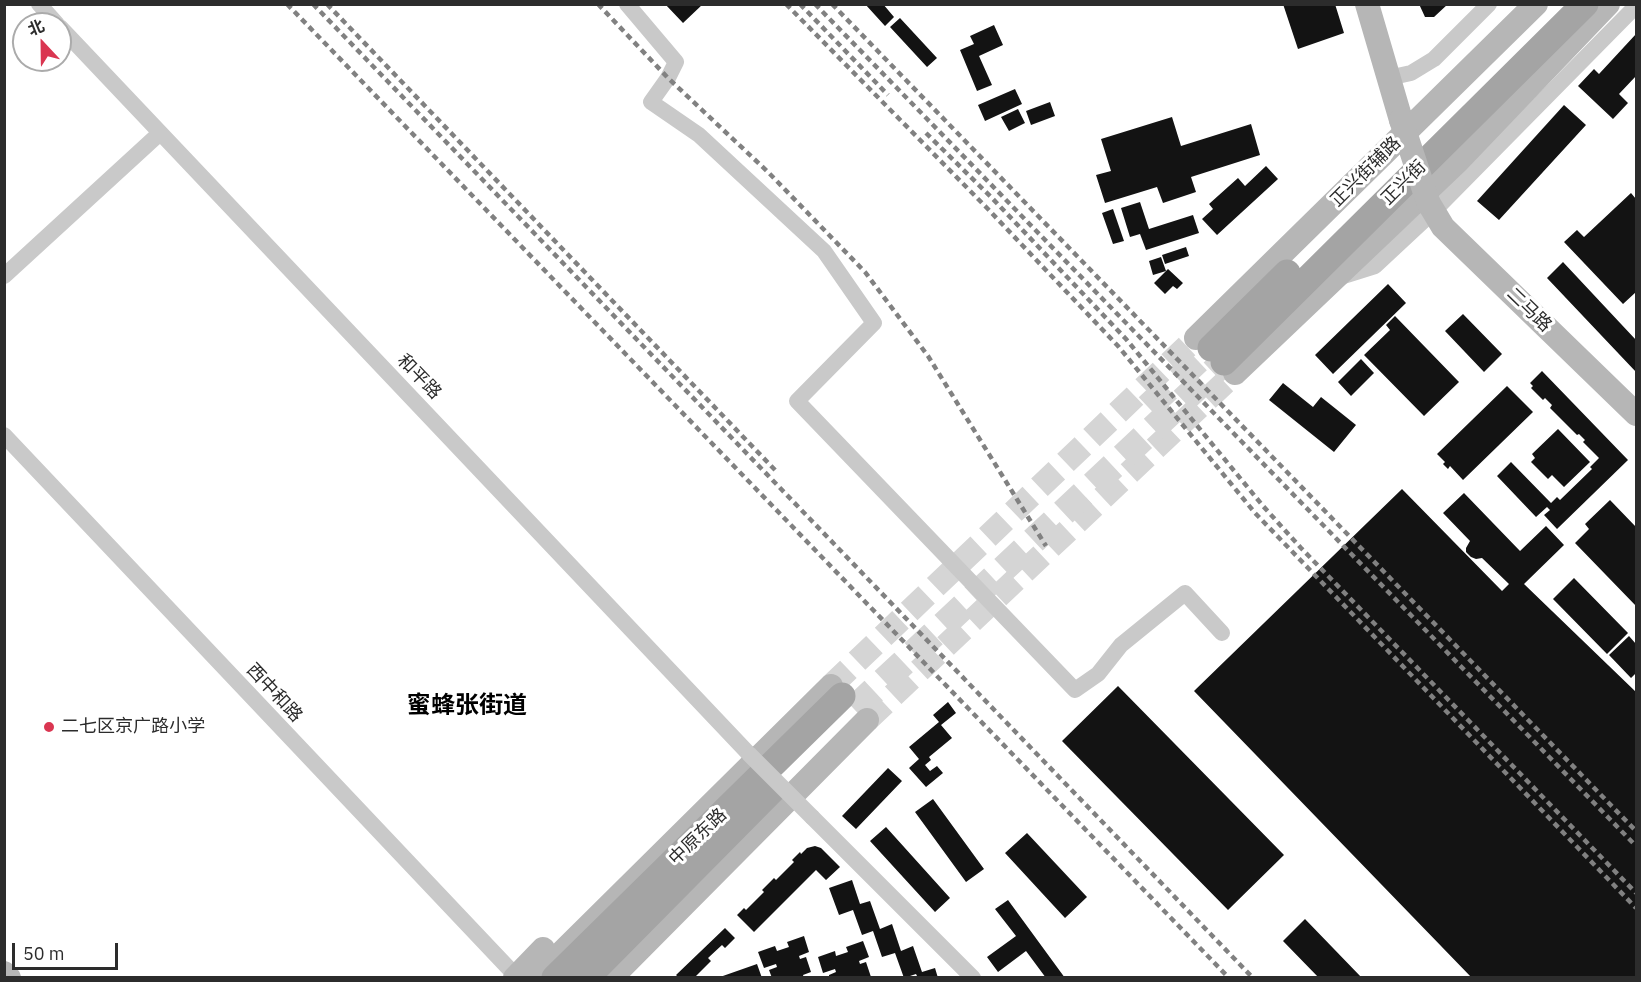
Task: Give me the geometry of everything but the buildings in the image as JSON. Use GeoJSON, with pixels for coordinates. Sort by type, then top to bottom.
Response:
{"type":"FeatureCollection","features":[{"type":"Feature","properties":{"kind":"main road","name":"正兴街"},"geometry":{"type":"LineString","coordinates":[[1216,355],[1560,4]]}},
{"type":"Feature","properties":{"kind":"main road","name":"正兴街"},"geometry":{"type":"LineString","coordinates":[[1216,355],[1585,4]]}},
{"type":"Feature","properties":{"kind":"main road","name":"中原东路"},"geometry":{"type":"LineString","coordinates":[[555,978],[848,703]]}},
{"type":"Feature","properties":{"kind":"main road","name":"中原东路"},"geometry":{"type":"LineString","coordinates":[[586,978],[848,703]]}},
{"type":"Feature","properties":{"kind":"street"},"geometry":{"type":"LineString","coordinates":[[627,4],[676,62],[651,102],[699,135],[824,251],[874,323],[797,401],[1075,690],[1098,674],[1121,645],[1185,593],[1222,633]]}},
{"type":"Feature","properties":{"kind":"street"},"geometry":{"type":"LineString","coordinates":[[1366,4],[1430,207]]}},
{"type":"Feature","properties":{"kind":"street"},"geometry":{"type":"LineString","coordinates":[[1388,78],[1411,72],[1434,59],[1489,4]]}},
{"type":"Feature","properties":{"kind":"street","name":"正兴街辅路"},"geometry":{"type":"LineString","coordinates":[[1216,355],[1536,4]]}},
{"type":"Feature","properties":{"kind":"street"},"geometry":{"type":"LineString","coordinates":[[1216,355],[1336,278],[1458,160],[1608,4]]}},
{"type":"Feature","properties":{"kind":"street"},"geometry":{"type":"LineString","coordinates":[[1336,278],[1376,266],[1430,207],[1636,6]]}},
{"type":"Feature","properties":{"kind":"street","name":"和平路"},"geometry":{"type":"LineString","coordinates":[[72,40],[748,752],[973,978]]}},
{"type":"Feature","properties":{"kind":"street"},"geometry":{"type":"LineString","coordinates":[[4,276],[160,133]]}},
{"type":"Feature","properties":{"kind":"street","name":"二马路"},"geometry":{"type":"LineString","coordinates":[[1430,207],[1443,227],[1636,414]]}},
{"type":"Feature","properties":{"kind":"street","name":"西中和路"},"geometry":{"type":"LineString","coordinates":[[4,435],[522,977]]}},
{"type":"Feature","properties":{"kind":"street"},"geometry":{"type":"LineString","coordinates":[[522,977],[848,703]]}},
{"type":"Feature","properties":{"kind":"street"},"geometry":{"type":"LineString","coordinates":[[611,978],[848,703]]}},
{"type":"Feature","properties":{"kind":"street"},"geometry":{"type":"LineString","coordinates":[[522,977],[748,752]]}},
{"type":"Feature","properties":{"kind":"street"},"geometry":{"type":"LineString","coordinates":[[4,973],[9,978]]}},
{"type":"Feature","properties":{"kind":"tunnel"},"geometry":{"type":"LineString","coordinates":[[831,686],[1196,338]]}},
{"type":"Feature","properties":{"kind":"tunnel"},"geometry":{"type":"LineString","coordinates":[[1148,407],[1211,348]]}},
{"type":"Feature","properties":{"kind":"tunnel"},"geometry":{"type":"LineString","coordinates":[[854,709],[1224,362]]}},
{"type":"Feature","properties":{"kind":"tunnel"},"geometry":{"type":"LineString","coordinates":[[867,720],[1235,373]]}},
{"type":"Feature","properties":{"kind":"railway"},"geometry":{"type":"LineString","coordinates":[[287,4],[1229,978]]}},
{"type":"Feature","properties":{"kind":"railway"},"geometry":{"type":"LineString","coordinates":[[313,4],[1253,978]]}},
{"type":"Feature","properties":{"kind":"railway"},"geometry":{"type":"LineString","coordinates":[[327,4],[776,471]]}},
{"type":"Feature","properties":{"kind":"railway"},"geometry":{"type":"LineString","coordinates":[[598,4],[668,78],[768,172],[865,272],[928,356],[1046,546]]}},
{"type":"Feature","properties":{"kind":"railway"},"geometry":{"type":"LineString","coordinates":[[786,4],[986,207],[1118,346],[1255,513],[1636,908]]}},
{"type":"Feature","properties":{"kind":"railway"},"geometry":{"type":"LineString","coordinates":[[800,4],[888,95]]}},
{"type":"Feature","properties":{"kind":"railway"},"geometry":{"type":"LineString","coordinates":[[815,4],[1636,846]]}},
{"type":"Feature","properties":{"kind":"railway"},"geometry":{"type":"LineString","coordinates":[[832,4],[1636,831]]}},
{"type":"Feature","properties":{"kind":"railway"},"geometry":{"type":"LineString","coordinates":[[926,133],[992,198],[1126,339],[1263,506],[1301,548],[1636,893]]}},
{"type":"Feature","properties":{"kind":"place","name":"二七区京广路小学"},"geometry":{"type":"Point","coordinates":[49,727]}},
{"type":"Feature","properties":{"kind":"district","name":"蜜蜂张街道"},"geometry":{"type":"Point","coordinates":[467,706]}}]}
